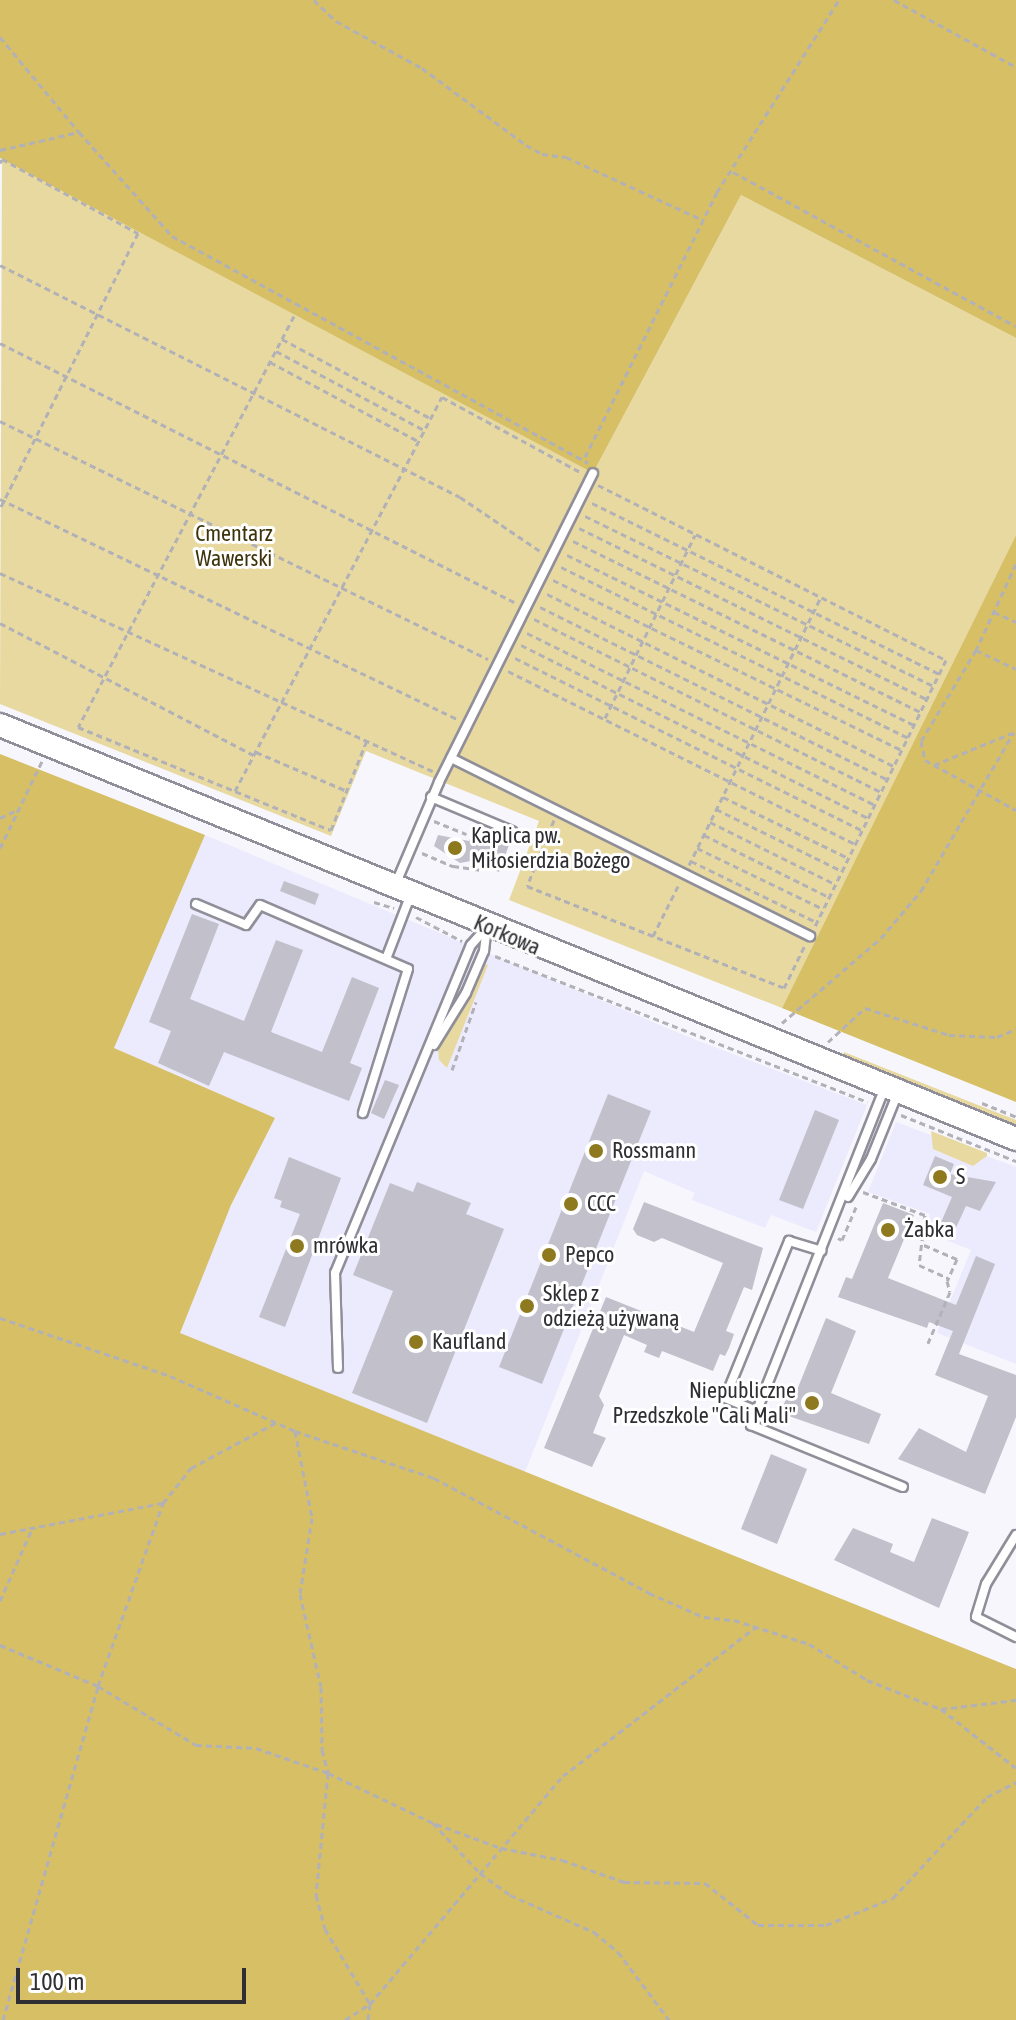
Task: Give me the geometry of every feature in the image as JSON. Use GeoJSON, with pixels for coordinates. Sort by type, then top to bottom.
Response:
{"type":"FeatureCollection","features":[{"type":"Feature","properties":{"kind":"street","name":"Korkowa"},"geometry":{"type":"LineString","coordinates":[[0,725],[403,897],[487,926],[888,1099],[1016,1139]]}},
{"type":"Feature","properties":{"kind":"lane"},"geometry":{"type":"LineString","coordinates":[[386,959],[431,797],[592,475]]}},
{"type":"Feature","properties":{"kind":"lane"},"geometry":{"type":"LineString","coordinates":[[451,758],[810,936]]}},
{"type":"Feature","properties":{"kind":"lane"},"geometry":{"type":"LineString","coordinates":[[431,797],[512,831]]}},
{"type":"Feature","properties":{"kind":"lane"},"geometry":{"type":"LineString","coordinates":[[196,904],[246,925],[260,905],[408,969],[363,1113]]}},
{"type":"Feature","properties":{"kind":"lane"},"geometry":{"type":"LineString","coordinates":[[338,1368],[335,1273],[431,1049],[471,945],[487,926]]}},
{"type":"Feature","properties":{"kind":"lane"},"geometry":{"type":"LineString","coordinates":[[431,1049],[466,993],[484,951],[487,926]]}},
{"type":"Feature","properties":{"kind":"lane"},"geometry":{"type":"LineString","coordinates":[[888,1099],[751,1425],[903,1487]]}},
{"type":"Feature","properties":{"kind":"lane"},"geometry":{"type":"LineString","coordinates":[[837,1215],[871,1159],[888,1099]]}},
{"type":"Feature","properties":{"kind":"lane"},"geometry":{"type":"LineString","coordinates":[[757,1411],[725,1398],[789,1241],[822,1251]]}},
{"type":"Feature","properties":{"kind":"lane"},"geometry":{"type":"LineString","coordinates":[[1016,1535],[986,1584],[976,1617],[1016,1637]]}},
{"type":"Feature","properties":{"kind":"path"},"geometry":{"type":"LineString","coordinates":[[314,0],[336,21],[422,68],[526,145],[542,154],[566,157],[704,220]]}},
{"type":"Feature","properties":{"kind":"path"},"geometry":{"type":"LineString","coordinates":[[0,37],[172,236],[585,457],[704,220],[839,0]]}},
{"type":"Feature","properties":{"kind":"path"},"geometry":{"type":"LineString","coordinates":[[894,0],[1016,67]]}},
{"type":"Feature","properties":{"kind":"path"},"geometry":{"type":"LineString","coordinates":[[0,150],[79,132]]}},
{"type":"Feature","properties":{"kind":"path"},"geometry":{"type":"LineString","coordinates":[[0,163],[2,159],[138,233],[0,509]]}},
{"type":"Feature","properties":{"kind":"path"},"geometry":{"type":"LineString","coordinates":[[733,172],[1016,326]]}},
{"type":"Feature","properties":{"kind":"path"},"geometry":{"type":"LineString","coordinates":[[0,265],[460,497],[553,556],[656,613],[908,738]]}},
{"type":"Feature","properties":{"kind":"path"},"geometry":{"type":"LineString","coordinates":[[294,316],[78,727],[331,830],[367,740]]}},
{"type":"Feature","properties":{"kind":"path"},"geometry":{"type":"LineString","coordinates":[[282,339],[431,419]]}},
{"type":"Feature","properties":{"kind":"path"},"geometry":{"type":"LineString","coordinates":[[0,343],[371,527],[527,608],[630,667],[881,792]]}},
{"type":"Feature","properties":{"kind":"path"},"geometry":{"type":"LineString","coordinates":[[276,351],[424,430]]}},
{"type":"Feature","properties":{"kind":"path"},"geometry":{"type":"LineString","coordinates":[[270,362],[418,441]]}},
{"type":"Feature","properties":{"kind":"path"},"geometry":{"type":"LineString","coordinates":[[235,791],[442,397],[592,475],[695,535],[946,660],[784,988],[527,886],[558,811]]}},
{"type":"Feature","properties":{"kind":"path"},"geometry":{"type":"LineString","coordinates":[[0,421],[855,844]]}},
{"type":"Feature","properties":{"kind":"path"},"geometry":{"type":"LineString","coordinates":[[581,498],[939,674]]}},
{"type":"Feature","properties":{"kind":"path"},"geometry":{"type":"LineString","coordinates":[[2,500],[468,724]]}},
{"type":"Feature","properties":{"kind":"path"},"geometry":{"type":"LineString","coordinates":[[575,510],[933,686]]}},
{"type":"Feature","properties":{"kind":"path"},"geometry":{"type":"LineString","coordinates":[[569,523],[927,699]]}},
{"type":"Feature","properties":{"kind":"path"},"geometry":{"type":"LineString","coordinates":[[604,719],[695,535]]}},
{"type":"Feature","properties":{"kind":"path"},"geometry":{"type":"LineString","coordinates":[[562,536],[920,712]]}},
{"type":"Feature","properties":{"kind":"path"},"geometry":{"type":"LineString","coordinates":[[553,556],[662,601],[914,725]]}},
{"type":"Feature","properties":{"kind":"path"},"geometry":{"type":"LineString","coordinates":[[1016,564],[976,650],[921,741],[925,760],[1016,810]]}},
{"type":"Feature","properties":{"kind":"path"},"geometry":{"type":"LineString","coordinates":[[0,573],[442,775]]}},
{"type":"Feature","properties":{"kind":"path"},"geometry":{"type":"LineString","coordinates":[[543,575],[902,750]]}},
{"type":"Feature","properties":{"kind":"path"},"geometry":{"type":"LineString","coordinates":[[536,589],[894,766]]}},
{"type":"Feature","properties":{"kind":"path"},"geometry":{"type":"LineString","coordinates":[[653,936],[821,597]]}},
{"type":"Feature","properties":{"kind":"path"},"geometry":{"type":"LineString","coordinates":[[527,608],[636,654],[887,779]]}},
{"type":"Feature","properties":{"kind":"path"},"geometry":{"type":"LineString","coordinates":[[993,611],[1016,622]]}},
{"type":"Feature","properties":{"kind":"path"},"geometry":{"type":"LineString","coordinates":[[0,623],[255,754],[347,791]]}},
{"type":"Feature","properties":{"kind":"path"},"geometry":{"type":"LineString","coordinates":[[516,628],[875,805]]}},
{"type":"Feature","properties":{"kind":"path"},"geometry":{"type":"LineString","coordinates":[[510,640],[868,818]]}},
{"type":"Feature","properties":{"kind":"path"},"geometry":{"type":"LineString","coordinates":[[976,650],[1016,669]]}},
{"type":"Feature","properties":{"kind":"path"},"geometry":{"type":"LineString","coordinates":[[504,653],[862,830]]}},
{"type":"Feature","properties":{"kind":"path"},"geometry":{"type":"LineString","coordinates":[[934,765],[1015,732]]}},
{"type":"Feature","properties":{"kind":"path"},"geometry":{"type":"LineString","coordinates":[[782,1023],[881,938],[921,891],[1015,732]]}},
{"type":"Feature","properties":{"kind":"path"},"geometry":{"type":"LineString","coordinates":[[0,848],[49,745]]}},
{"type":"Feature","properties":{"kind":"path"},"geometry":{"type":"LineString","coordinates":[[723,797],[848,858]]}},
{"type":"Feature","properties":{"kind":"path"},"geometry":{"type":"LineString","coordinates":[[0,818],[19,809]]}},
{"type":"Feature","properties":{"kind":"path"},"geometry":{"type":"LineString","coordinates":[[716,809],[842,871]]}},
{"type":"Feature","properties":{"kind":"path"},"geometry":{"type":"LineString","coordinates":[[427,831],[431,820],[466,834]]}},
{"type":"Feature","properties":{"kind":"path"},"geometry":{"type":"LineString","coordinates":[[710,822],[835,884]]}},
{"type":"Feature","properties":{"kind":"path"},"geometry":{"type":"LineString","coordinates":[[704,835],[829,897]]}},
{"type":"Feature","properties":{"kind":"path"},"geometry":{"type":"LineString","coordinates":[[414,857],[423,841]]}},
{"type":"Feature","properties":{"kind":"path"},"geometry":{"type":"LineString","coordinates":[[697,848],[823,909]]}},
{"type":"Feature","properties":{"kind":"path"},"geometry":{"type":"LineString","coordinates":[[419,852],[453,866],[482,870]]}},
{"type":"Feature","properties":{"kind":"path"},"geometry":{"type":"LineString","coordinates":[[691,861],[816,922]]}},
{"type":"Feature","properties":{"kind":"path"},"geometry":{"type":"LineString","coordinates":[[374,902],[403,897],[466,943]]}},
{"type":"Feature","properties":{"kind":"path"},"geometry":{"type":"LineString","coordinates":[[491,963],[495,956],[888,1099],[1016,1161]]}},
{"type":"Feature","properties":{"kind":"path"},"geometry":{"type":"LineString","coordinates":[[452,1070],[480,991]]}},
{"type":"Feature","properties":{"kind":"path"},"geometry":{"type":"LineString","coordinates":[[826,1045],[865,1008],[963,1037],[997,1037],[1016,1029]]}},
{"type":"Feature","properties":{"kind":"path"},"geometry":{"type":"LineString","coordinates":[[859,1190],[925,1215],[924,1245],[919,1265],[948,1278]]}},
{"type":"Feature","properties":{"kind":"path"},"geometry":{"type":"LineString","coordinates":[[924,1245],[957,1259],[948,1278],[950,1292],[928,1343]]}},
{"type":"Feature","properties":{"kind":"path"},"geometry":{"type":"LineString","coordinates":[[0,1318],[170,1376],[295,1431],[434,1478],[649,1593],[704,1617],[756,1627],[809,1644],[867,1680],[941,1709],[1016,1768]]}},
{"type":"Feature","properties":{"kind":"path"},"geometry":{"type":"LineString","coordinates":[[3,2020],[98,1686],[163,1503],[191,1468],[277,1422]]}},
{"type":"Feature","properties":{"kind":"path"},"geometry":{"type":"LineString","coordinates":[[295,1431],[312,1518],[300,1594],[321,1687],[322,1750],[328,1773],[316,1895],[325,1929],[370,2004],[368,2020]]}},
{"type":"Feature","properties":{"kind":"path"},"geometry":{"type":"LineString","coordinates":[[0,1534],[163,1503]]}},
{"type":"Feature","properties":{"kind":"path"},"geometry":{"type":"LineString","coordinates":[[0,1601],[32,1530]]}},
{"type":"Feature","properties":{"kind":"path"},"geometry":{"type":"LineString","coordinates":[[345,2020],[370,2004],[563,1776],[756,1627]]}},
{"type":"Feature","properties":{"kind":"path"},"geometry":{"type":"LineString","coordinates":[[0,1645],[98,1686],[196,1745],[256,1748],[328,1773],[433,1823],[501,1848],[562,1860],[624,1882],[705,1883],[758,1925],[826,1925],[893,1898],[987,1797],[1016,1782]]}},
{"type":"Feature","properties":{"kind":"path"},"geometry":{"type":"LineString","coordinates":[[941,1709],[1016,1700]]}},
{"type":"Feature","properties":{"kind":"path"},"geometry":{"type":"LineString","coordinates":[[433,1823],[480,1873],[540,1911],[594,1932],[618,1952],[669,2020]]}},
{"type":"Feature","properties":{"kind":"shaded area"},"geometry":{"type":"Polygon","coordinates":[[[0,0],[1016,0],[1016,338],[741,195],[593,473],[0,158],[0,0]]]}},
{"type":"Feature","properties":{"kind":"shaded area"},"geometry":{"type":"Polygon","coordinates":[[[1016,535],[1016,1102],[782,1008],[1016,535]]]}},
{"type":"Feature","properties":{"kind":"shaded area"},"geometry":{"type":"Polygon","coordinates":[[[0,754],[205,835],[114,1048],[275,1118],[231,1205],[180,1333],[1016,1669],[1016,2020],[0,2020],[0,754]]]}},
{"type":"Feature","properties":{"kind":"shaded area"},"geometry":{"type":"Polygon","coordinates":[[[205,835],[696,1040],[867,1105],[816,1232],[771,1215],[765,1228],[692,1200],[695,1193],[644,1171],[525,1472],[179,1333],[231,1205],[275,1118],[113,1048],[205,835]]]}},
{"type":"Feature","properties":{"kind":"shaded area"},"geometry":{"type":"Polygon","coordinates":[[[896,1122],[1016,1167],[1016,1364],[937,1333],[971,1250],[928,1233],[930,1214],[868,1192],[896,1122]]]}},
{"type":"Feature","properties":{"kind":"green space","name":"Cmentarz Wawerski"},"geometry":{"type":"Polygon","coordinates":[[[2,154],[593,473],[741,195],[1016,338],[1016,535],[782,1008],[509,900],[539,821],[366,751],[331,836],[0,704],[2,154]]]}},
{"type":"Feature","properties":{"kind":"green space"},"geometry":{"type":"Polygon","coordinates":[[[486,964],[447,1068],[439,1060],[438,1049],[486,964]]]}},
{"type":"Feature","properties":{"kind":"green space"},"geometry":{"type":"Polygon","coordinates":[[[844,1052],[1016,1120],[1016,1125],[843,1055],[844,1052]]]}},
{"type":"Feature","properties":{"kind":"green space"},"geometry":{"type":"Polygon","coordinates":[[[931,1131],[987,1153],[987,1156],[973,1166],[933,1149],[931,1131]]]}},
{"type":"Feature","properties":{"kind":"building"},"geometry":{"type":"Polygon","coordinates":[[[473,830],[509,845],[499,872],[471,861],[460,863],[434,846],[438,835],[469,841],[473,830]]]}},
{"type":"Feature","properties":{"kind":"building"},"geometry":{"type":"Polygon","coordinates":[[[284,881],[319,894],[315,905],[280,891],[284,881]]]}},
{"type":"Feature","properties":{"kind":"building"},"geometry":{"type":"Polygon","coordinates":[[[192,914],[219,924],[190,999],[244,1021],[276,940],[303,950],[271,1032],[322,1052],[352,977],[379,988],[350,1063],[362,1068],[349,1101],[224,1052],[209,1086],[158,1063],[171,1031],[149,1022],[192,914]]]}},
{"type":"Feature","properties":{"kind":"building"},"geometry":{"type":"Polygon","coordinates":[[[385,1080],[399,1085],[384,1119],[371,1113],[385,1080]]]}},
{"type":"Feature","properties":{"kind":"building"},"geometry":{"type":"Polygon","coordinates":[[[608,1094],[651,1111],[542,1384],[499,1367],[608,1094]]]}},
{"type":"Feature","properties":{"kind":"building"},"geometry":{"type":"Polygon","coordinates":[[[815,1110],[839,1120],[803,1209],[779,1200],[815,1110]]]}},
{"type":"Feature","properties":{"kind":"building"},"geometry":{"type":"Polygon","coordinates":[[[935,1156],[954,1164],[950,1174],[996,1182],[980,1211],[966,1206],[954,1232],[939,1227],[952,1197],[923,1185],[935,1156]]]}},
{"type":"Feature","properties":{"kind":"building"},"geometry":{"type":"Polygon","coordinates":[[[289,1157],[341,1178],[285,1327],[259,1317],[300,1214],[280,1207],[282,1201],[274,1198],[289,1157]]]}},
{"type":"Feature","properties":{"kind":"building","name":"Kaufland"},"geometry":{"type":"Polygon","coordinates":[[[417,1182],[471,1203],[466,1214],[504,1229],[427,1423],[352,1393],[393,1291],[353,1275],[390,1183],[413,1192],[417,1182]]]}},
{"type":"Feature","properties":{"kind":"building"},"geometry":{"type":"Polygon","coordinates":[[[644,1202],[763,1248],[752,1290],[744,1287],[726,1331],[734,1334],[729,1348],[725,1356],[720,1354],[713,1371],[662,1351],[659,1358],[644,1352],[647,1345],[624,1335],[599,1396],[604,1405],[593,1433],[606,1438],[592,1467],[544,1448],[606,1297],[694,1332],[723,1263],[662,1238],[654,1242],[637,1235],[633,1229],[644,1202]]]}},
{"type":"Feature","properties":{"kind":"building"},"geometry":{"type":"Polygon","coordinates":[[[883,1203],[914,1215],[888,1278],[956,1305],[976,1256],[995,1264],[959,1354],[1016,1375],[1016,1417],[985,1494],[898,1459],[919,1428],[966,1452],[988,1396],[935,1375],[953,1331],[929,1322],[927,1328],[838,1297],[846,1277],[852,1279],[883,1203]]]}},
{"type":"Feature","properties":{"kind":"building"},"geometry":{"type":"Polygon","coordinates":[[[826,1318],[856,1331],[831,1393],[881,1414],[869,1444],[780,1413],[789,1392],[795,1395],[826,1318]]]}},
{"type":"Feature","properties":{"kind":"building"},"geometry":{"type":"Polygon","coordinates":[[[771,1454],[807,1469],[777,1544],[741,1529],[771,1454]]]}},
{"type":"Feature","properties":{"kind":"building"},"geometry":{"type":"Polygon","coordinates":[[[932,1518],[969,1532],[939,1608],[834,1560],[853,1528],[893,1544],[890,1552],[914,1562],[932,1518]]]}},
{"type":"Feature","properties":{"kind":"place","name":"Kaplica pw. Miłosierdzia Bożego"},"geometry":{"type":"Point","coordinates":[455,848]}},
{"type":"Feature","properties":{"kind":"place","name":"Rossmann"},"geometry":{"type":"Point","coordinates":[596,1151]}},
{"type":"Feature","properties":{"kind":"place","name":"S"},"geometry":{"type":"Point","coordinates":[940,1177]}},
{"type":"Feature","properties":{"kind":"place","name":"CCC"},"geometry":{"type":"Point","coordinates":[571,1204]}},
{"type":"Feature","properties":{"kind":"place","name":"Żabka"},"geometry":{"type":"Point","coordinates":[888,1230]}},
{"type":"Feature","properties":{"kind":"place","name":"mrówka"},"geometry":{"type":"Point","coordinates":[297,1246]}},
{"type":"Feature","properties":{"kind":"place","name":"Pepco"},"geometry":{"type":"Point","coordinates":[549,1255]}},
{"type":"Feature","properties":{"kind":"place","name":"Sklep z odzieżą używaną"},"geometry":{"type":"Point","coordinates":[527,1306]}},
{"type":"Feature","properties":{"kind":"place","name":"Kaufland"},"geometry":{"type":"Point","coordinates":[416,1342]}},
{"type":"Feature","properties":{"kind":"place","name":"Niepubliczne Przedszkole \"Cali Mali\""},"geometry":{"type":"Point","coordinates":[812,1403]}}]}
